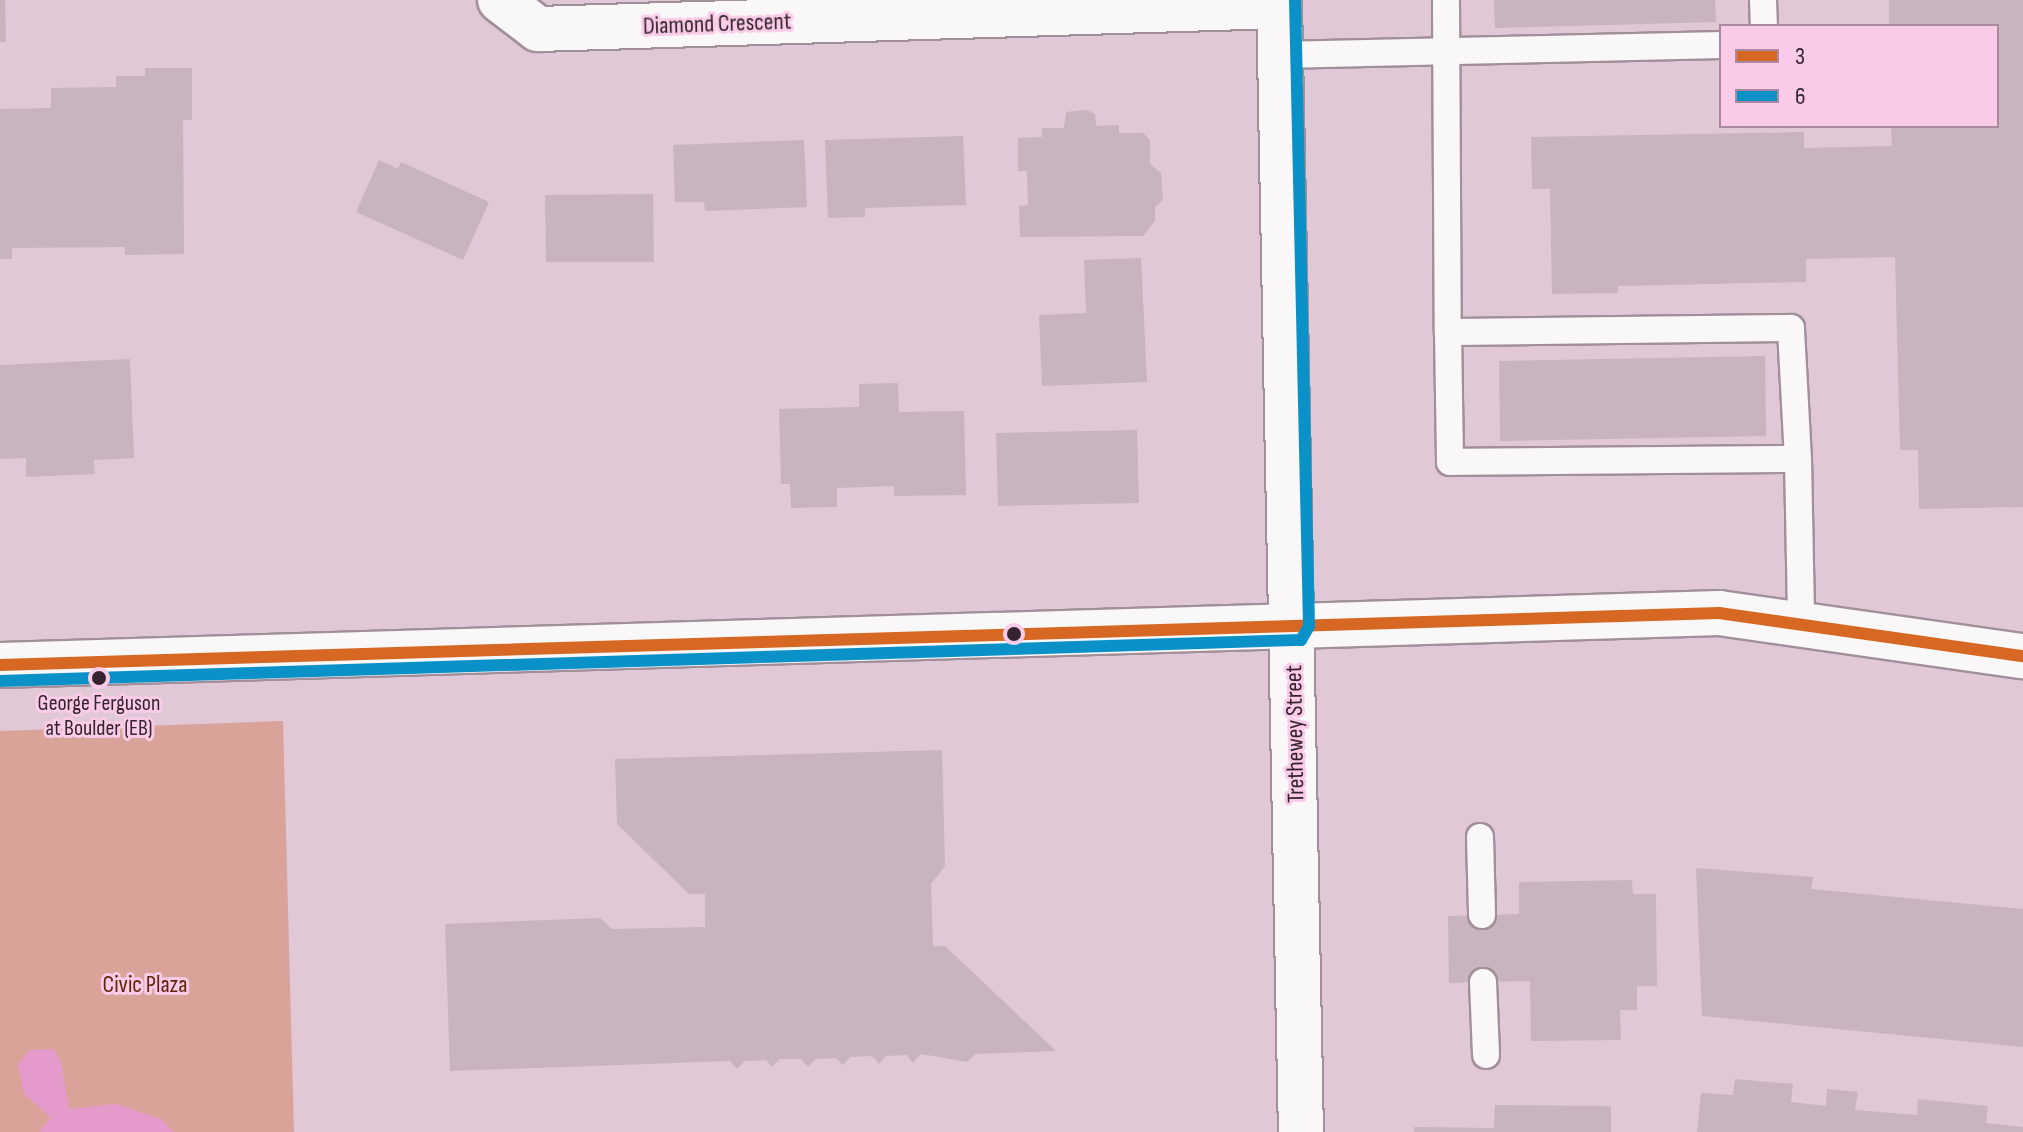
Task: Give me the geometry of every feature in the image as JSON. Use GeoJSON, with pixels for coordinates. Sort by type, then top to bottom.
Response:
{"type":"FeatureCollection","features":[{"type":"Feature","properties":{"kind":"main road","name":"Diamond Crescent"},"geometry":{"type":"LineString","coordinates":[[500,0],[538,29],[1279,3]]}},
{"type":"Feature","properties":{"kind":"main road","name":"Trethewey Street"},"geometry":{"type":"LineString","coordinates":[[1279,3],[1301,1132]]}},
{"type":"Feature","properties":{"kind":"main road"},"geometry":{"type":"LineString","coordinates":[[0,665],[1719,613],[1801,622],[2023,656]]}},
{"type":"Feature","properties":{"kind":"lane"},"geometry":{"type":"LineString","coordinates":[[1446,0],[1450,462],[1798,459]]}},
{"type":"Feature","properties":{"kind":"lane"},"geometry":{"type":"LineString","coordinates":[[1763,0],[1764,24]]}},
{"type":"Feature","properties":{"kind":"lane"},"geometry":{"type":"LineString","coordinates":[[1281,55],[1719,45]]}},
{"type":"Feature","properties":{"kind":"lane"},"geometry":{"type":"LineString","coordinates":[[1448,332],[1791,328],[1798,459],[1801,622]]}},
{"type":"Feature","properties":{"kind":"lane"},"geometry":{"type":"LineString","coordinates":[[1480,837],[1482,915]]}},
{"type":"Feature","properties":{"kind":"lane"},"geometry":{"type":"LineString","coordinates":[[1483,982],[1486,1055]]}},
{"type":"Feature","properties":{"kind":"green space","name":"Civic Plaza"},"geometry":{"type":"Polygon","coordinates":[[[283,721],[294,1132],[0,1132],[0,731],[283,721]]]}},
{"type":"Feature","properties":{"kind":"shaded area"},"geometry":{"type":"Polygon","coordinates":[[[53,1049],[61,1061],[69,1109],[116,1104],[161,1119],[174,1132],[39,1132],[51,1118],[24,1094],[18,1065],[30,1050],[53,1049]]]}},
{"type":"Feature","properties":{"kind":"building"},"geometry":{"type":"Polygon","coordinates":[[[0,0],[5,0],[6,42],[0,42],[0,0]]]}},
{"type":"Feature","properties":{"kind":"building"},"geometry":{"type":"Polygon","coordinates":[[[1494,0],[1715,0],[1716,22],[1495,28],[1494,0]]]}},
{"type":"Feature","properties":{"kind":"building"},"geometry":{"type":"Polygon","coordinates":[[[1889,0],[2023,0],[2023,507],[1919,509],[1918,450],[1900,450],[1895,257],[1806,259],[1806,282],[1618,286],[1618,293],[1552,294],[1550,189],[1532,189],[1531,137],[1804,132],[1804,148],[1892,146],[1891,128],[1999,128],[1999,24],[1889,24],[1889,0]]]}},
{"type":"Feature","properties":{"kind":"building"},"geometry":{"type":"Polygon","coordinates":[[[145,68],[192,68],[192,120],[183,120],[184,254],[125,255],[125,247],[12,248],[12,259],[0,259],[0,109],[51,108],[51,88],[116,87],[116,76],[145,76],[145,68]]]}},
{"type":"Feature","properties":{"kind":"building"},"geometry":{"type":"Polygon","coordinates":[[[1087,110],[1095,114],[1096,126],[1119,125],[1119,133],[1143,133],[1150,140],[1150,164],[1161,173],[1163,200],[1155,207],[1155,221],[1143,236],[1020,237],[1019,206],[1028,205],[1027,171],[1018,171],[1018,138],[1042,137],[1042,128],[1064,128],[1066,112],[1087,110]]]}},
{"type":"Feature","properties":{"kind":"building"},"geometry":{"type":"Polygon","coordinates":[[[963,136],[966,205],[865,208],[865,217],[828,218],[825,140],[963,136]]]}},
{"type":"Feature","properties":{"kind":"building"},"geometry":{"type":"Polygon","coordinates":[[[804,140],[807,207],[705,211],[704,202],[675,202],[673,145],[804,140]]]}},
{"type":"Feature","properties":{"kind":"building"},"geometry":{"type":"Polygon","coordinates":[[[379,160],[398,169],[401,162],[489,202],[463,260],[356,212],[379,160]]]}},
{"type":"Feature","properties":{"kind":"building"},"geometry":{"type":"Polygon","coordinates":[[[653,194],[654,262],[546,262],[545,195],[653,194]]]}},
{"type":"Feature","properties":{"kind":"building"},"geometry":{"type":"Polygon","coordinates":[[[1141,258],[1147,382],[1042,386],[1039,315],[1086,313],[1084,260],[1141,258]]]}},
{"type":"Feature","properties":{"kind":"building"},"geometry":{"type":"Polygon","coordinates":[[[1765,356],[1766,436],[1500,441],[1499,361],[1765,356]]]}},
{"type":"Feature","properties":{"kind":"building"},"geometry":{"type":"Polygon","coordinates":[[[130,359],[134,458],[94,460],[95,474],[26,477],[26,458],[0,459],[0,365],[130,359]]]}},
{"type":"Feature","properties":{"kind":"building"},"geometry":{"type":"Polygon","coordinates":[[[898,383],[899,412],[964,411],[966,495],[894,496],[894,486],[837,488],[837,507],[791,508],[790,484],[781,484],[779,409],[859,407],[859,384],[898,383]]]}},
{"type":"Feature","properties":{"kind":"building"},"geometry":{"type":"Polygon","coordinates":[[[1137,430],[1139,503],[998,506],[996,433],[1137,430]]]}},
{"type":"Feature","properties":{"kind":"building"},"geometry":{"type":"Polygon","coordinates":[[[942,750],[945,866],[931,884],[933,946],[945,946],[1056,1051],[975,1054],[967,1062],[921,1054],[913,1063],[907,1055],[886,1056],[879,1064],[872,1056],[851,1057],[843,1065],[836,1058],[816,1059],[808,1067],[801,1059],[780,1059],[772,1067],[766,1060],[745,1061],[737,1069],[730,1061],[450,1071],[445,924],[600,918],[612,929],[705,927],[705,894],[689,894],[617,824],[615,759],[942,750]]]}},
{"type":"Feature","properties":{"kind":"building"},"geometry":{"type":"Polygon","coordinates":[[[1696,868],[1813,877],[1811,889],[2023,909],[2023,1047],[1702,1016],[1696,868]]]}},
{"type":"Feature","properties":{"kind":"building"},"geometry":{"type":"Polygon","coordinates":[[[1632,880],[1633,894],[1656,894],[1657,986],[1637,986],[1637,1010],[1620,1010],[1621,1040],[1531,1041],[1530,981],[1449,983],[1448,916],[1519,914],[1519,882],[1632,880]]]}},
{"type":"Feature","properties":{"kind":"building"},"geometry":{"type":"Polygon","coordinates":[[[1735,1079],[1793,1084],[1791,1102],[1826,1106],[1827,1089],[1858,1092],[1855,1110],[1917,1115],[1918,1099],[1988,1106],[1986,1123],[2023,1127],[2023,1132],[1697,1132],[1701,1093],[1733,1095],[1735,1079]]]}},
{"type":"Feature","properties":{"kind":"building"},"geometry":{"type":"Polygon","coordinates":[[[1495,1105],[1611,1106],[1611,1132],[1414,1132],[1414,1127],[1494,1128],[1495,1105]]]}},
{"type":"Feature","properties":{"kind":"transit line","name":"6"},"geometry":{"type":"LineString","coordinates":[[0,681],[1301,640],[1309,626],[1295,0]]}},
{"type":"Feature","properties":{"kind":"transit line","name":"3"},"geometry":{"type":"LineString","coordinates":[[0,665],[1719,613],[2023,656]]}},
{"type":"Feature","properties":{"kind":"place","name":"George Ferguson at Boulder (EB)"},"geometry":{"type":"Point","coordinates":[99,678]}}]}
